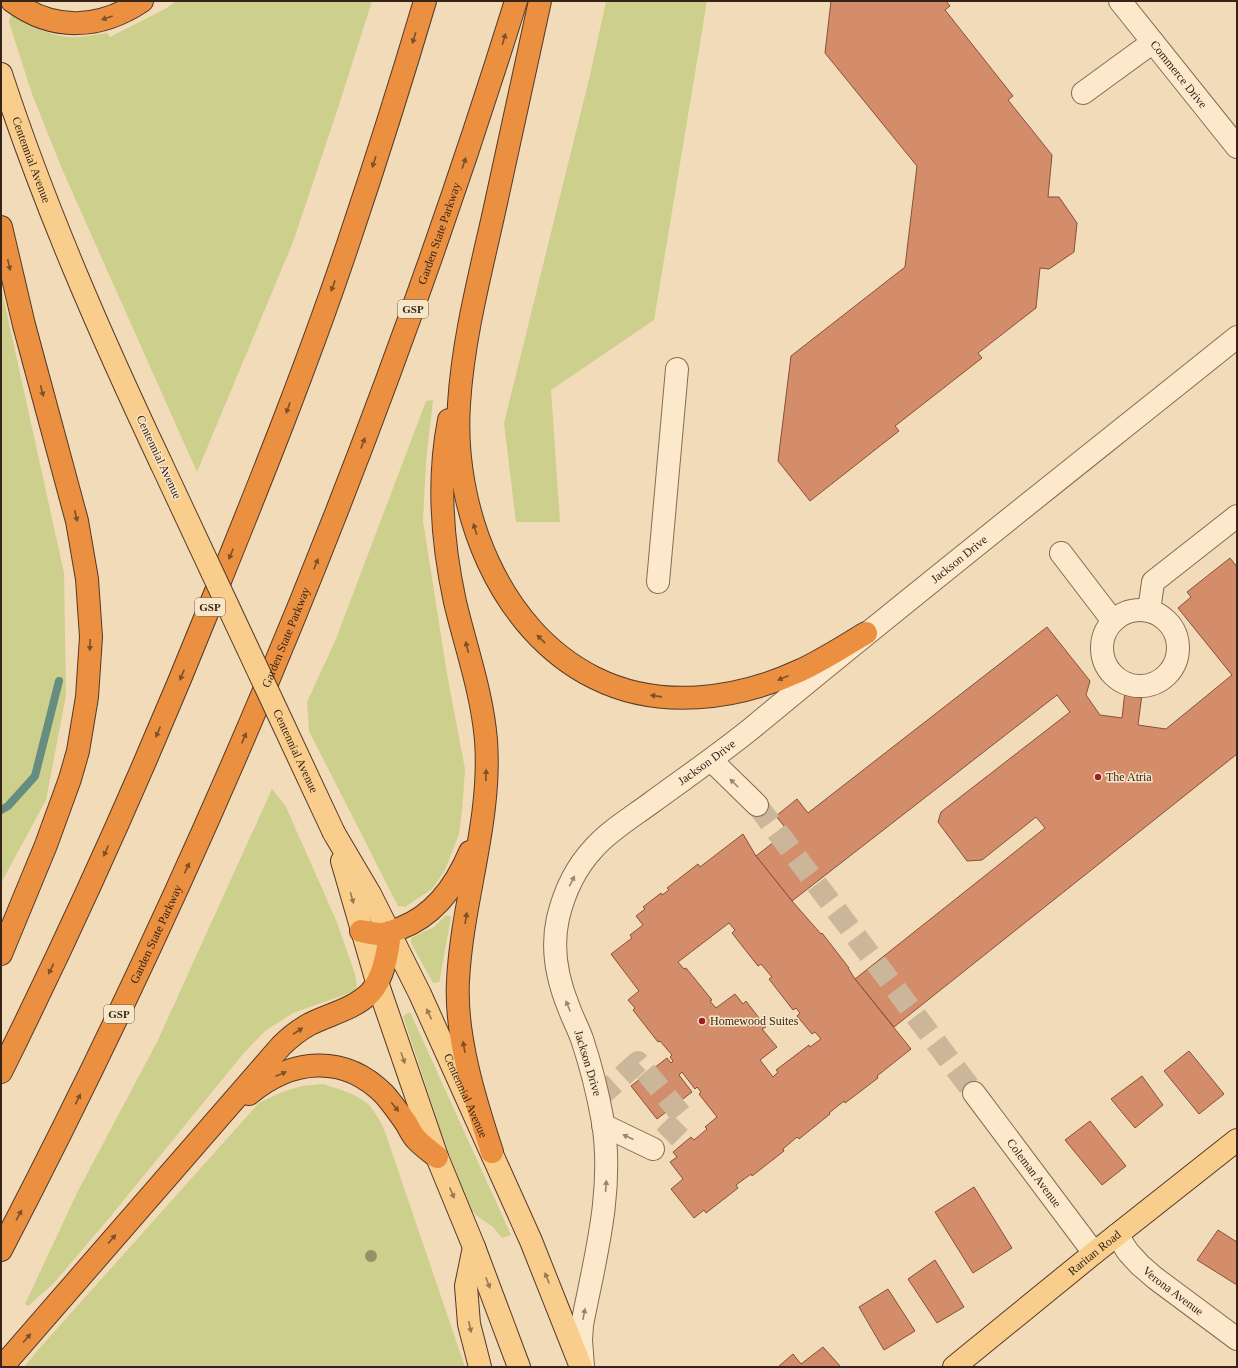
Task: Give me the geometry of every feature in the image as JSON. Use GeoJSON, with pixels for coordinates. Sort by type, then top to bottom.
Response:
{"type":"FeatureCollection","features":[{"type":"Feature","properties":{"kind":"highway"},"geometry":{"type":"LineString","coordinates":[[12,1],[36,15],[51,20],[67,24],[84,24],[103,20],[142,1]]}},
{"type":"Feature","properties":{"kind":"highway","name":"GSP"},"geometry":{"type":"LineString","coordinates":[[1,1072],[56,960],[135,786],[174,697],[246,518],[347,246],[425,1]]}},
{"type":"Feature","properties":{"kind":"highway","name":"Garden State Parkway"},"geometry":{"type":"LineString","coordinates":[[1,1250],[79,1096],[140,969],[202,834],[297,613],[360,452],[464,165],[516,1]]}},
{"type":"Feature","properties":{"kind":"highway"},"geometry":{"type":"LineString","coordinates":[[492,1152],[468,1070],[463,1045],[458,1001],[459,962],[484,807],[487,762],[483,717],[450,579],[442,506],[443,460],[446,435],[540,1]]}},
{"type":"Feature","properties":{"kind":"highway"},"geometry":{"type":"LineString","coordinates":[[1,227],[24,325],[77,521],[87,579],[91,637],[90,668],[86,704],[78,751],[70,779],[46,846],[1,954]]}},
{"type":"Feature","properties":{"kind":"highway"},"geometry":{"type":"LineString","coordinates":[[468,334],[461,382],[458,431],[464,487],[477,534],[486,558],[497,580],[513,605],[537,635],[568,663],[605,683],[625,690],[670,698],[712,696],[753,688],[776,681],[821,660],[866,633]]}},
{"type":"Feature","properties":{"kind":"highway"},"geometry":{"type":"LineString","coordinates":[[362,930],[381,934],[390,932],[418,920],[430,911],[454,883],[463,867],[484,807]]}},
{"type":"Feature","properties":{"kind":"highway"},"geometry":{"type":"LineString","coordinates":[[2,1367],[196,1142],[289,1037],[312,1024],[340,1012],[371,992],[382,970],[386,957],[390,932]]}},
{"type":"Feature","properties":{"kind":"highway"},"geometry":{"type":"LineString","coordinates":[[196,1142],[242,1100],[269,1079],[298,1068],[327,1066],[343,1068],[358,1074],[371,1082],[385,1095],[416,1139],[437,1157]]}},
{"type":"Feature","properties":{"kind":"main road","name":"Centennial Avenue"},"geometry":{"type":"LineString","coordinates":[[1,74],[46,200],[69,259],[116,366],[334,833],[370,894],[390,932],[492,1152],[543,1270],[582,1367]]}},
{"type":"Feature","properties":{"kind":"main road","name":"Centennial Avenue"},"geometry":{"type":"LineString","coordinates":[[334,833],[377,982],[437,1157],[474,1247],[519,1367]]}},
{"type":"Feature","properties":{"kind":"main road","name":"Raritan Road"},"geometry":{"type":"LineString","coordinates":[[954,1367],[1094,1253],[1237,1140]]}},
{"type":"Feature","properties":{"kind":"main road"},"geometry":{"type":"LineString","coordinates":[[474,1247],[466,1286],[469,1324],[480,1367]]}},
{"type":"Feature","properties":{"kind":"street","name":"Commerce Drive"},"geometry":{"type":"LineString","coordinates":[[1120,1],[1237,147]]}},
{"type":"Feature","properties":{"kind":"street"},"geometry":{"type":"LineString","coordinates":[[1083,94],[1153,42]]}},
{"type":"Feature","properties":{"kind":"street","name":"Jackson Drive"},"geometry":{"type":"LineString","coordinates":[[582,1367],[582,1325],[605,1198],[607,1155],[603,1125],[590,1064],[581,1035],[562,990],[557,972],[555,934],[558,917],[571,881],[593,849],[610,834],[711,760],[866,633],[1237,337]]}},
{"type":"Feature","properties":{"kind":"street"},"geometry":{"type":"LineString","coordinates":[[658,582],[677,369]]}},
{"type":"Feature","properties":{"kind":"street"},"geometry":{"type":"LineString","coordinates":[[1149,611],[1153,582],[1237,516]]}},
{"type":"Feature","properties":{"kind":"street"},"geometry":{"type":"LineString","coordinates":[[1061,552],[1113,621]]}},
{"type":"Feature","properties":{"kind":"street"},"geometry":{"type":"LineString","coordinates":[[1136,610],[1149,611],[1161,616],[1171,624],[1177,636],[1179,649],[1177,662],[1171,673],[1160,681],[1149,686],[1136,687],[1114,677],[1106,667],[1102,655],[1102,643],[1106,631],[1113,621],[1124,613],[1136,610]]}},
{"type":"Feature","properties":{"kind":"street"},"geometry":{"type":"LineString","coordinates":[[711,760],[757,805]]}},
{"type":"Feature","properties":{"kind":"street","name":"Coleman Avenue"},"geometry":{"type":"LineString","coordinates":[[974,1093],[1094,1253]]}},
{"type":"Feature","properties":{"kind":"street"},"geometry":{"type":"LineString","coordinates":[[603,1125],[653,1149]]}},
{"type":"Feature","properties":{"kind":"street","name":"Verona Avenue"},"geometry":{"type":"LineString","coordinates":[[1117,1235],[1128,1252],[1145,1269],[1237,1339]]}},
{"type":"Feature","properties":{"kind":"green space"},"geometry":{"type":"Polygon","coordinates":[[[176,1],[372,1],[293,242],[197,472],[62,169],[32,94],[9,22],[11,15],[44,31],[61,36],[79,37],[107,33],[110,37],[167,8],[176,1]]]}},
{"type":"Feature","properties":{"kind":"green space"},"geometry":{"type":"Polygon","coordinates":[[[606,1],[707,1],[654,320],[551,390],[560,522],[516,522],[504,423],[591,71],[606,1]]]}},
{"type":"Feature","properties":{"kind":"green space"},"geometry":{"type":"Polygon","coordinates":[[[1,287],[64,573],[66,695],[46,800],[1,883],[1,287]]]}},
{"type":"Feature","properties":{"kind":"green space"},"geometry":{"type":"Polygon","coordinates":[[[433,400],[426,461],[423,521],[447,674],[465,769],[459,834],[445,870],[432,889],[405,907],[398,906],[309,731],[307,702],[336,639],[426,401],[433,400]]]}},
{"type":"Feature","properties":{"kind":"green space"},"geometry":{"type":"Polygon","coordinates":[[[272,789],[285,805],[336,920],[355,974],[357,986],[355,991],[293,1013],[265,1031],[243,1054],[110,1217],[53,1284],[28,1306],[25,1304],[78,1191],[158,1040],[272,789]]]}},
{"type":"Feature","properties":{"kind":"green space"},"geometry":{"type":"Polygon","coordinates":[[[446,915],[451,917],[440,978],[439,982],[433,983],[411,943],[411,938],[434,927],[446,915]]]}},
{"type":"Feature","properties":{"kind":"green space"},"geometry":{"type":"Polygon","coordinates":[[[410,1012],[511,1235],[502,1238],[493,1227],[477,1216],[469,1208],[441,1131],[403,1016],[410,1012]]]}},
{"type":"Feature","properties":{"kind":"green space"},"geometry":{"type":"Polygon","coordinates":[[[323,1084],[348,1092],[364,1101],[374,1111],[382,1125],[465,1367],[24,1367],[259,1103],[282,1092],[302,1086],[323,1084]]]}},
{"type":"Feature","properties":{"kind":"building"},"geometry":{"type":"Polygon","coordinates":[[[831,1],[946,1],[950,6],[945,10],[1013,96],[1008,100],[1052,155],[1048,197],[1059,197],[1077,223],[1074,252],[1049,269],[1040,268],[1036,308],[978,353],[982,358],[895,426],[899,431],[810,501],[778,461],[791,356],[905,267],[917,166],[825,53],[831,1]]]}},
{"type":"Feature","properties":{"kind":"building","name":"The Atria"},"geometry":{"type":"Polygon","coordinates":[[[1230,558],[1237,567],[1237,754],[894,1027],[855,979],[1045,828],[1036,817],[982,860],[967,861],[938,822],[941,812],[1070,712],[1057,695],[792,901],[756,856],[788,831],[776,816],[797,799],[808,813],[1047,627],[1090,681],[1086,695],[1100,715],[1122,718],[1125,691],[1142,694],[1138,725],[1166,729],[1232,675],[1178,608],[1191,597],[1187,592],[1230,558]]]}},
{"type":"Feature","properties":{"kind":"building","name":"Homewood Suites"},"geometry":{"type":"Polygon","coordinates":[[[743,834],[756,856],[792,901],[821,934],[822,933],[849,968],[855,979],[911,1049],[877,1076],[878,1078],[845,1103],[844,1101],[799,1139],[797,1137],[783,1149],[784,1151],[752,1176],[751,1174],[736,1185],[738,1188],[706,1213],[704,1210],[694,1218],[671,1189],[683,1179],[670,1162],[677,1157],[673,1152],[691,1137],[694,1140],[707,1129],[705,1127],[717,1117],[699,1094],[701,1092],[697,1087],[695,1089],[682,1072],[679,1075],[692,1092],[657,1119],[631,1086],[667,1058],[671,1063],[673,1061],[670,1057],[672,1055],[660,1041],[658,1042],[633,1010],[635,1008],[628,1000],[639,991],[611,954],[632,938],[630,935],[643,925],[636,916],[645,909],[643,907],[661,893],[662,895],[669,890],[667,888],[698,864],[700,867],[743,834]],[[729,923],[678,962],[684,969],[686,968],[712,1000],[710,1001],[716,1008],[735,994],[743,1004],[746,1001],[766,1027],[762,1029],[777,1047],[760,1060],[773,1077],[778,1072],[776,1070],[809,1045],[810,1047],[821,1039],[815,1032],[812,1034],[797,1016],[800,1013],[796,1008],[793,1010],[769,979],[772,977],[761,964],[758,966],[732,933],[735,930],[729,923]]]}},
{"type":"Feature","properties":{"kind":"building"},"geometry":{"type":"Polygon","coordinates":[[[1189,1051],[1224,1094],[1199,1114],[1164,1071],[1189,1051]]]}},
{"type":"Feature","properties":{"kind":"building"},"geometry":{"type":"Polygon","coordinates":[[[1142,1076],[1163,1105],[1135,1128],[1111,1099],[1142,1076]]]}},
{"type":"Feature","properties":{"kind":"building"},"geometry":{"type":"Polygon","coordinates":[[[1090,1121],[1126,1166],[1102,1185],[1065,1140],[1090,1121]]]}},
{"type":"Feature","properties":{"kind":"building"},"geometry":{"type":"Polygon","coordinates":[[[974,1187],[1012,1248],[973,1273],[935,1212],[974,1187]]]}},
{"type":"Feature","properties":{"kind":"building"},"geometry":{"type":"Polygon","coordinates":[[[1218,1230],[1237,1242],[1237,1285],[1197,1260],[1218,1230]]]}},
{"type":"Feature","properties":{"kind":"building"},"geometry":{"type":"Polygon","coordinates":[[[935,1260],[964,1307],[937,1323],[908,1279],[935,1260]]]}},
{"type":"Feature","properties":{"kind":"building"},"geometry":{"type":"Polygon","coordinates":[[[888,1289],[915,1331],[884,1350],[859,1307],[888,1289]]]}},
{"type":"Feature","properties":{"kind":"building"},"geometry":{"type":"Polygon","coordinates":[[[823,1347],[841,1367],[778,1367],[793,1354],[801,1364],[823,1347]]]}},
{"type":"Feature","properties":{"kind":"waterway"},"geometry":{"type":"LineString","coordinates":[[1,810],[8,806],[35,776],[59,681]]}},
{"type":"Feature","properties":{"kind":"tunnel"},"geometry":{"type":"LineString","coordinates":[[757,805],[974,1093]]}},
{"type":"Feature","properties":{"kind":"tunnel"},"geometry":{"type":"LineString","coordinates":[[598,1098],[638,1062],[684,1118],[653,1149]]}},
{"type":"Feature","properties":{"kind":"place","name":"The Atria"},"geometry":{"type":"Point","coordinates":[1098,777]}},
{"type":"Feature","properties":{"kind":"place","name":"Homewood Suites"},"geometry":{"type":"Point","coordinates":[702,1021]}}]}
